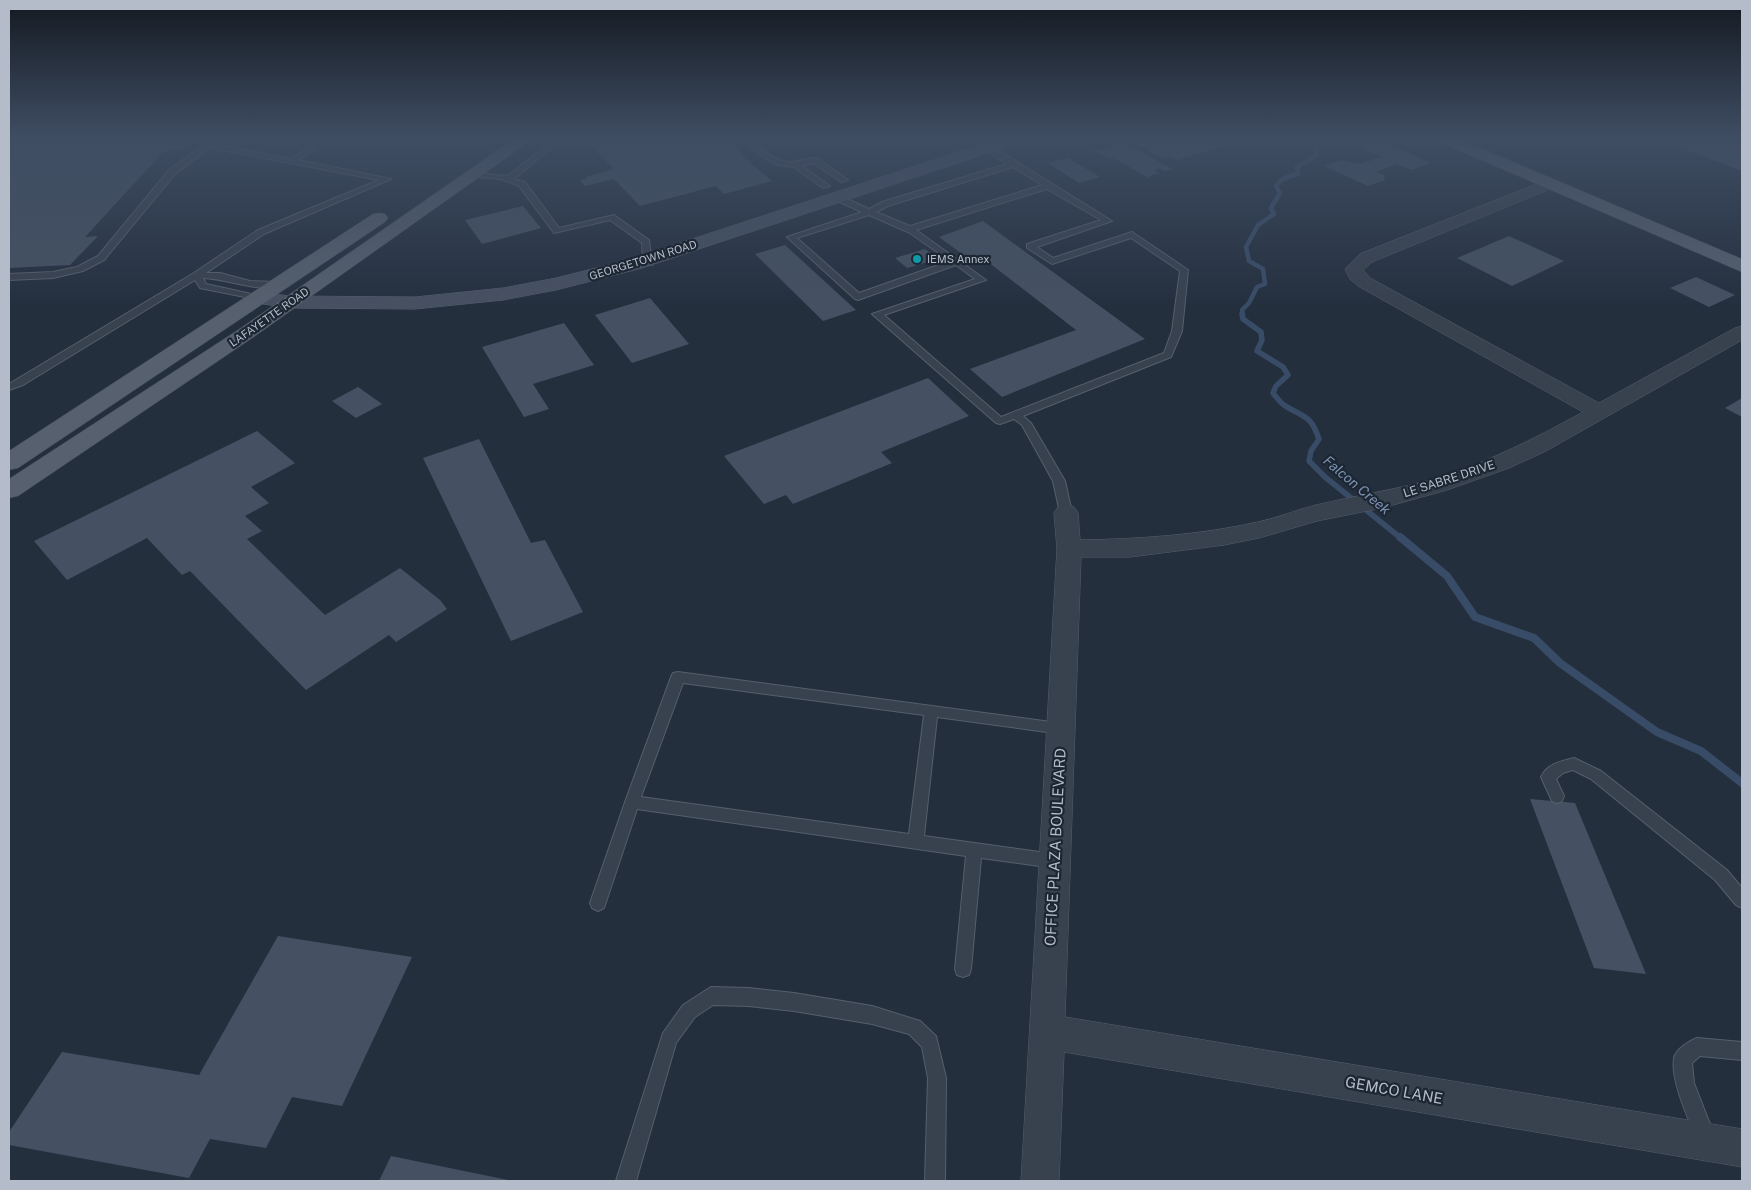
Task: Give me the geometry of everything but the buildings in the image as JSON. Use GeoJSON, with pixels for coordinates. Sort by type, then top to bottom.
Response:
{"type":"FeatureCollection","features":[{"type":"Feature","properties":{"kind":"main road","name":"LAFAYETTE ROAD"},"geometry":{"type":"LineString","coordinates":[[317,284],[445,195]]}},
{"type":"Feature","properties":{"kind":"main road","name":"GEORGETOWN ROAD"},"geometry":{"type":"LineString","coordinates":[[284,293],[384,304],[476,298],[571,281],[638,252],[824,195]]}},
{"type":"Feature","properties":{"kind":"main road"},"geometry":{"type":"LineString","coordinates":[[1575,195],[1742,266]]}},
{"type":"Feature","properties":{"kind":"main road","name":"LAFAYETTE ROAD"},"geometry":{"type":"LineString","coordinates":[[9,490],[111,424],[390,211]]}},
{"type":"Feature","properties":{"kind":"main road","name":"GEORGETOWN ROAD"},"geometry":{"type":"LineString","coordinates":[[426,284],[527,273],[638,252]]}},
{"type":"Feature","properties":{"kind":"main road"},"geometry":{"type":"LineString","coordinates":[[284,293],[317,284],[348,285]]}},
{"type":"Feature","properties":{"kind":"main road","name":"LAFAYETTE ROAD"},"geometry":{"type":"LineString","coordinates":[[9,462],[258,298],[284,293]]}},
{"type":"Feature","properties":{"kind":"street"},"geometry":{"type":"LineString","coordinates":[[1524,195],[1366,258],[1354,269],[1356,275],[1364,282],[1599,412]]}},
{"type":"Feature","properties":{"kind":"street","name":"LE SABRE DRIVE"},"geometry":{"type":"LineString","coordinates":[[1069,549],[1130,548],[1188,542],[1259,530],[1316,513],[1382,500],[1439,485],[1501,463],[1554,438],[1742,332]]}},
{"type":"Feature","properties":{"kind":"street","name":"OFFICE PLAZA BOULEVARD"},"geometry":{"type":"LineString","coordinates":[[1040,1181],[1069,549],[1066,513]]}},
{"type":"Feature","properties":{"kind":"street","name":"GEMCO LANE"},"geometry":{"type":"LineString","coordinates":[[1046,1031],[1742,1148]]}},
{"type":"Feature","properties":{"kind":"lane"},"geometry":{"type":"LineString","coordinates":[[9,278],[53,275],[80,269],[101,258],[153,195]]}},
{"type":"Feature","properties":{"kind":"lane"},"geometry":{"type":"LineString","coordinates":[[9,386],[19,384],[197,275],[261,232],[350,195]]}},
{"type":"Feature","properties":{"kind":"lane"},"geometry":{"type":"LineString","coordinates":[[530,195],[557,231],[611,217],[638,252]]}},
{"type":"Feature","properties":{"kind":"lane"},"geometry":{"type":"LineString","coordinates":[[837,195],[869,212],[910,229],[982,280],[877,314],[1000,421],[1168,355],[1177,331],[1184,270],[1132,236],[1052,261],[1030,246],[1108,221],[1063,195]]}},
{"type":"Feature","properties":{"kind":"lane"},"geometry":{"type":"LineString","coordinates":[[916,195],[885,204],[869,212],[790,237],[858,297],[957,262]]}},
{"type":"Feature","properties":{"kind":"lane"},"geometry":{"type":"LineString","coordinates":[[910,229],[1021,195]]}},
{"type":"Feature","properties":{"kind":"lane"},"geometry":{"type":"LineString","coordinates":[[197,275],[220,276],[284,293]]}},
{"type":"Feature","properties":{"kind":"lane"},"geometry":{"type":"LineString","coordinates":[[197,275],[203,286],[258,298]]}},
{"type":"Feature","properties":{"kind":"lane"},"geometry":{"type":"LineString","coordinates":[[1015,415],[1026,423],[1059,481],[1066,513]]}},
{"type":"Feature","properties":{"kind":"lane"},"geometry":{"type":"LineString","coordinates":[[598,904],[632,802],[678,676],[794,690],[931,712],[1060,728]]}},
{"type":"Feature","properties":{"kind":"lane"},"geometry":{"type":"LineString","coordinates":[[916,842],[931,712]]}},
{"type":"Feature","properties":{"kind":"lane"},"geometry":{"type":"LineString","coordinates":[[1557,796],[1548,777],[1559,768],[1574,764],[1596,775],[1660,828],[1722,875],[1742,900]]}},
{"type":"Feature","properties":{"kind":"lane"},"geometry":{"type":"LineString","coordinates":[[632,802],[1054,862]]}},
{"type":"Feature","properties":{"kind":"lane"},"geometry":{"type":"LineString","coordinates":[[963,969],[974,850]]}},
{"type":"Feature","properties":{"kind":"lane"},"geometry":{"type":"LineString","coordinates":[[626,1181],[669,1039],[689,1011],[711,996],[749,997],[794,1002],[872,1015],[914,1027],[930,1042],[937,1078],[935,1181]]}},
{"type":"Feature","properties":{"kind":"lane"},"geometry":{"type":"LineString","coordinates":[[1708,1142],[1685,1083],[1683,1059],[1697,1047],[1742,1051]]}},
{"type":"Feature","properties":{"kind":"waterway","name":"Falcon Creek"},"geometry":{"type":"LineString","coordinates":[[1243,315],[1242,310],[1249,303],[1257,287],[1265,284],[1263,269],[1249,261],[1246,247],[1258,225],[1274,214],[1271,208],[1279,195]]}},
{"type":"Feature","properties":{"kind":"waterway","name":"Falcon Creek"},"geometry":{"type":"LineString","coordinates":[[1242,314],[1243,319],[1261,332],[1262,340],[1257,351],[1283,367],[1288,375],[1276,386],[1273,393],[1285,406],[1307,418],[1316,431],[1319,439],[1311,451],[1309,461],[1325,477],[1402,539]]}},
{"type":"Feature","properties":{"kind":"waterway","name":"Falcon Creek"},"geometry":{"type":"LineString","coordinates":[[1400,537],[1447,576],[1475,617],[1534,638],[1560,663],[1657,732],[1701,751],[1742,783]]}},
{"type":"Feature","properties":{"kind":"place","name":"IEMS Annex"},"geometry":{"type":"Point","coordinates":[917,259]}}]}
